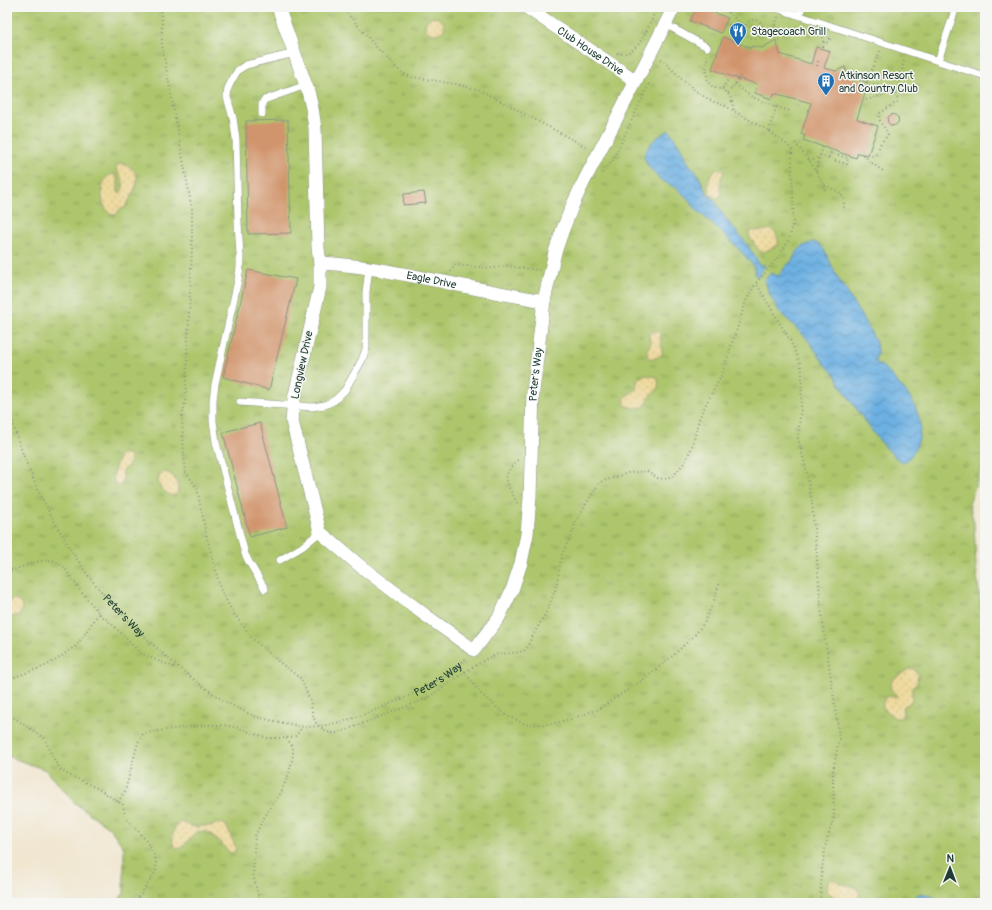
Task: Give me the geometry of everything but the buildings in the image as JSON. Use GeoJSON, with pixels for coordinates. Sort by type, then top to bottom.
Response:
{"type":"FeatureCollection","features":[{"type":"Feature","properties":{"kind":"street","name":"Longview Drive"},"geometry":{"type":"LineString","coordinates":[[278,7],[306,84],[315,128],[320,287],[294,400],[292,421],[320,532]]}},
{"type":"Feature","properties":{"kind":"street","name":"Club House Drive"},"geometry":{"type":"LineString","coordinates":[[526,7],[636,80]]}},
{"type":"Feature","properties":{"kind":"street","name":"Peter's Way"},"geometry":{"type":"LineString","coordinates":[[474,650],[499,616],[512,590],[526,541],[530,497],[533,391],[544,301],[555,252],[562,229],[584,180],[674,7]]}},
{"type":"Feature","properties":{"kind":"street","name":"Eagle Drive"},"geometry":{"type":"LineString","coordinates":[[320,263],[343,264],[369,268],[544,301]]}},
{"type":"Feature","properties":{"kind":"street"},"geometry":{"type":"LineString","coordinates":[[320,532],[359,565],[474,650]]}},
{"type":"Feature","properties":{"kind":"lane"},"geometry":{"type":"LineString","coordinates":[[773,7],[985,76]]}},
{"type":"Feature","properties":{"kind":"lane"},"geometry":{"type":"LineString","coordinates":[[799,16],[802,7]]}},
{"type":"Feature","properties":{"kind":"lane"},"geometry":{"type":"LineString","coordinates":[[938,60],[956,7]]}},
{"type":"Feature","properties":{"kind":"lane"},"geometry":{"type":"LineString","coordinates":[[665,24],[707,47]]}},
{"type":"Feature","properties":{"kind":"lane"},"geometry":{"type":"LineString","coordinates":[[265,589],[248,562],[245,554],[216,442],[214,421],[213,400],[215,384],[240,267],[236,133],[227,97],[228,88],[238,70],[246,65],[295,53]]}},
{"type":"Feature","properties":{"kind":"lane"},"geometry":{"type":"LineString","coordinates":[[262,114],[262,104],[264,100],[306,84]]}},
{"type":"Feature","properties":{"kind":"lane"},"geometry":{"type":"LineString","coordinates":[[240,402],[312,407],[325,405],[335,400],[345,390],[362,360],[366,349],[366,292],[369,268]]}},
{"type":"Feature","properties":{"kind":"lane"},"geometry":{"type":"LineString","coordinates":[[280,560],[302,547],[320,532]]}},
{"type":"Feature","properties":{"kind":"path"},"geometry":{"type":"LineString","coordinates":[[342,7],[378,49],[403,74],[480,90],[590,149]]}},
{"type":"Feature","properties":{"kind":"path"},"geometry":{"type":"LineString","coordinates":[[615,52],[621,54],[634,50],[642,40],[657,7]]}},
{"type":"Feature","properties":{"kind":"path"},"geometry":{"type":"LineString","coordinates":[[722,7],[746,27]]}},
{"type":"Feature","properties":{"kind":"path"},"geometry":{"type":"LineString","coordinates":[[778,16],[771,36],[779,40],[787,36]]}},
{"type":"Feature","properties":{"kind":"path"},"geometry":{"type":"LineString","coordinates":[[751,20],[756,20],[763,26],[763,32],[756,38],[750,37],[746,33],[746,27],[746,24],[751,20]]}},
{"type":"Feature","properties":{"kind":"path"},"geometry":{"type":"LineString","coordinates":[[823,46],[824,42]]}},
{"type":"Feature","properties":{"kind":"path"},"geometry":{"type":"LineString","coordinates":[[707,47],[707,80],[714,87],[722,89],[728,93],[732,99],[734,110]]}},
{"type":"Feature","properties":{"kind":"path"},"geometry":{"type":"LineString","coordinates":[[882,48],[867,80],[869,83],[896,94],[898,99],[897,102],[879,115],[879,120],[888,135],[881,143],[878,152],[872,156],[864,155],[869,161],[883,171]]}},
{"type":"Feature","properties":{"kind":"path"},"geometry":{"type":"LineString","coordinates":[[319,726],[325,731],[331,733],[338,733],[350,729],[428,698],[488,658],[498,654],[524,651],[547,611],[556,588],[562,554],[573,532],[575,523],[600,482],[628,473],[647,471],[657,478],[665,479],[674,475],[685,462],[692,447],[699,419],[722,377],[746,301],[756,283],[782,252],[790,235],[793,220],[792,150],[769,131],[734,110],[703,96],[652,51]]}},
{"type":"Feature","properties":{"kind":"path"},"geometry":{"type":"LineString","coordinates":[[816,66],[818,61]]}},
{"type":"Feature","properties":{"kind":"path"},"geometry":{"type":"LineString","coordinates":[[896,94],[899,88],[902,68]]}},
{"type":"Feature","properties":{"kind":"path"},"geometry":{"type":"LineString","coordinates":[[728,93],[740,76]]}},
{"type":"Feature","properties":{"kind":"path"},"geometry":{"type":"LineString","coordinates":[[722,89],[729,78]]}},
{"type":"Feature","properties":{"kind":"path"},"geometry":{"type":"LineString","coordinates":[[602,174],[613,160],[651,80]]}},
{"type":"Feature","properties":{"kind":"path"},"geometry":{"type":"LineString","coordinates":[[735,84],[750,96],[791,112]]}},
{"type":"Feature","properties":{"kind":"path"},"geometry":{"type":"LineString","coordinates":[[866,100],[893,93],[896,94]]}},
{"type":"Feature","properties":{"kind":"path"},"geometry":{"type":"LineString","coordinates":[[769,131],[776,107]]}},
{"type":"Feature","properties":{"kind":"path"},"geometry":{"type":"LineString","coordinates":[[795,143],[816,171],[824,185],[825,190]]}},
{"type":"Feature","properties":{"kind":"path"},"geometry":{"type":"LineString","coordinates":[[816,171],[819,156],[823,147]]}},
{"type":"Feature","properties":{"kind":"path"},"geometry":{"type":"LineString","coordinates":[[819,156],[828,159],[847,164],[848,158],[831,153],[828,159]]}},
{"type":"Feature","properties":{"kind":"path"},"geometry":{"type":"LineString","coordinates":[[808,159],[813,160],[819,156]]}},
{"type":"Feature","properties":{"kind":"path"},"geometry":{"type":"LineString","coordinates":[[824,185],[839,192],[844,200],[844,208]]}},
{"type":"Feature","properties":{"kind":"path"},"geometry":{"type":"LineString","coordinates":[[450,278],[451,270],[455,265],[491,268],[499,266],[512,266],[542,270]]}},
{"type":"Feature","properties":{"kind":"path"},"geometry":{"type":"LineString","coordinates":[[756,283],[790,340],[800,363],[802,372],[798,438],[806,469],[812,503],[822,618],[839,739],[832,783],[834,816],[826,843],[822,868],[820,903]]}},
{"type":"Feature","properties":{"kind":"path","name":"Peter's Way"},"geometry":{"type":"LineString","coordinates":[[7,382],[12,418],[18,441],[44,502],[79,563],[93,582],[111,602],[170,661],[225,702],[253,716],[302,727],[342,722],[415,694],[450,673],[474,650]]}},
{"type":"Feature","properties":{"kind":"path"},"geometry":{"type":"LineString","coordinates":[[518,506],[506,479],[507,473],[520,456]]}},
{"type":"Feature","properties":{"kind":"path"},"geometry":{"type":"LineString","coordinates":[[7,572],[39,561],[52,560],[58,563],[64,567],[79,589],[99,613],[139,652],[180,669]]}},
{"type":"Feature","properties":{"kind":"path"},"geometry":{"type":"LineString","coordinates":[[7,568],[13,570]]}},
{"type":"Feature","properties":{"kind":"path"},"geometry":{"type":"LineString","coordinates":[[458,666],[465,672],[481,694],[507,716],[528,725],[551,724],[571,719],[599,708],[641,681],[668,660],[694,636],[704,622],[714,602],[720,581]]}},
{"type":"Feature","properties":{"kind":"path"},"geometry":{"type":"LineString","coordinates":[[7,680],[45,666],[77,645],[99,613]]}},
{"type":"Feature","properties":{"kind":"path"},"geometry":{"type":"LineString","coordinates":[[7,713],[44,738],[61,770],[99,789],[123,804],[126,817],[152,851],[157,865],[156,871],[135,903]]}},
{"type":"Feature","properties":{"kind":"path"},"geometry":{"type":"LineString","coordinates":[[118,802],[125,791],[139,739],[143,734],[204,724],[235,727],[268,738],[286,738],[294,736],[302,727]]}},
{"type":"Feature","properties":{"kind":"path"},"geometry":{"type":"LineString","coordinates":[[260,903],[253,874],[255,836],[263,818],[280,794],[289,774],[293,748],[286,738]]}},
{"type":"Feature","properties":{"kind":"green space"},"geometry":{"type":"Polygon","coordinates":[[[7,7],[985,7],[985,459],[969,504],[974,523],[976,567],[985,640],[985,903],[116,903],[124,893],[124,848],[110,828],[76,804],[46,770],[7,756],[7,7]]]}},
{"type":"Feature","properties":{"kind":"sand"},"geometry":{"type":"Polygon","coordinates":[[[433,17],[440,19],[444,24],[444,29],[439,33],[434,34],[427,31],[425,25],[426,22],[433,17]]]}},
{"type":"Feature","properties":{"kind":"sand"},"geometry":{"type":"Polygon","coordinates":[[[118,164],[129,166],[136,173],[137,183],[125,208],[120,209],[116,215],[110,214],[106,209],[103,203],[102,188],[104,181],[108,176],[114,174],[117,180],[118,192],[120,193],[123,189],[123,181],[116,168],[118,164]]]}},
{"type":"Feature","properties":{"kind":"sand"},"geometry":{"type":"Polygon","coordinates":[[[717,169],[723,170],[724,172],[721,178],[721,193],[719,198],[710,195],[708,187],[711,174],[717,169]]]}},
{"type":"Feature","properties":{"kind":"sand"},"geometry":{"type":"Polygon","coordinates":[[[770,229],[777,236],[778,245],[764,252],[760,252],[750,238],[749,231],[762,231],[770,229]]]}},
{"type":"Feature","properties":{"kind":"sand"},"geometry":{"type":"Polygon","coordinates":[[[653,331],[658,331],[660,333],[662,355],[652,359],[647,356],[647,352],[651,343],[649,335],[653,331]]]}},
{"type":"Feature","properties":{"kind":"sand"},"geometry":{"type":"Polygon","coordinates":[[[647,375],[657,377],[659,385],[658,389],[650,396],[646,405],[641,408],[635,408],[624,404],[626,396],[636,389],[638,379],[647,375]]]}},
{"type":"Feature","properties":{"kind":"sand"},"geometry":{"type":"Polygon","coordinates":[[[124,453],[130,456],[131,462],[123,471],[123,480],[121,485],[116,486],[114,483],[114,471],[119,456],[124,453]]]}},
{"type":"Feature","properties":{"kind":"sand"},"geometry":{"type":"Polygon","coordinates":[[[163,472],[167,472],[175,478],[178,492],[175,496],[167,493],[160,487],[158,479],[163,472]]]}},
{"type":"Feature","properties":{"kind":"sand"},"geometry":{"type":"Polygon","coordinates":[[[14,599],[21,603],[22,610],[20,615],[11,617],[7,614],[7,603],[14,599]]]}},
{"type":"Feature","properties":{"kind":"sand"},"geometry":{"type":"Polygon","coordinates":[[[910,668],[914,669],[918,674],[917,683],[912,688],[912,699],[910,703],[904,706],[902,716],[900,718],[895,718],[883,708],[883,701],[888,696],[897,696],[891,689],[891,682],[910,668]]]}},
{"type":"Feature","properties":{"kind":"sand"},"geometry":{"type":"Polygon","coordinates":[[[180,822],[197,828],[201,826],[213,826],[218,823],[226,825],[236,848],[235,852],[229,852],[214,838],[211,833],[202,832],[195,833],[184,846],[178,849],[174,846],[172,838],[175,829],[180,822]]]}},
{"type":"Feature","properties":{"kind":"sand"},"geometry":{"type":"Polygon","coordinates":[[[830,879],[836,880],[843,884],[851,885],[857,889],[860,894],[856,899],[856,903],[836,903],[836,898],[828,893],[828,882],[830,879]]]}},
{"type":"Feature","properties":{"kind":"water"},"geometry":{"type":"Polygon","coordinates":[[[669,130],[681,148],[689,164],[696,171],[708,195],[715,201],[725,218],[746,243],[760,266],[762,264],[765,266],[757,277],[754,274],[755,271],[753,265],[737,247],[695,208],[678,189],[661,180],[648,166],[644,157],[647,148],[657,138],[669,130]]]}},
{"type":"Feature","properties":{"kind":"water"},"geometry":{"type":"Polygon","coordinates":[[[813,242],[821,246],[824,250],[841,284],[868,327],[876,343],[876,363],[887,371],[910,397],[917,411],[920,427],[918,442],[910,457],[902,463],[875,435],[839,383],[836,376],[825,364],[808,340],[779,311],[770,295],[764,280],[771,273],[778,276],[792,261],[796,253],[802,247],[813,242]]]}},
{"type":"Feature","properties":{"kind":"water"},"geometry":{"type":"Polygon","coordinates":[[[921,893],[930,895],[941,903],[917,903],[916,896],[921,893]]]}},
{"type":"Feature","properties":{"kind":"place","name":"Stagecoach Grill"},"geometry":{"type":"Point","coordinates":[738,46]}},
{"type":"Feature","properties":{"kind":"place","name":"Atkinson Resort and Country Club"},"geometry":{"type":"Point","coordinates":[826,96]}}]}
